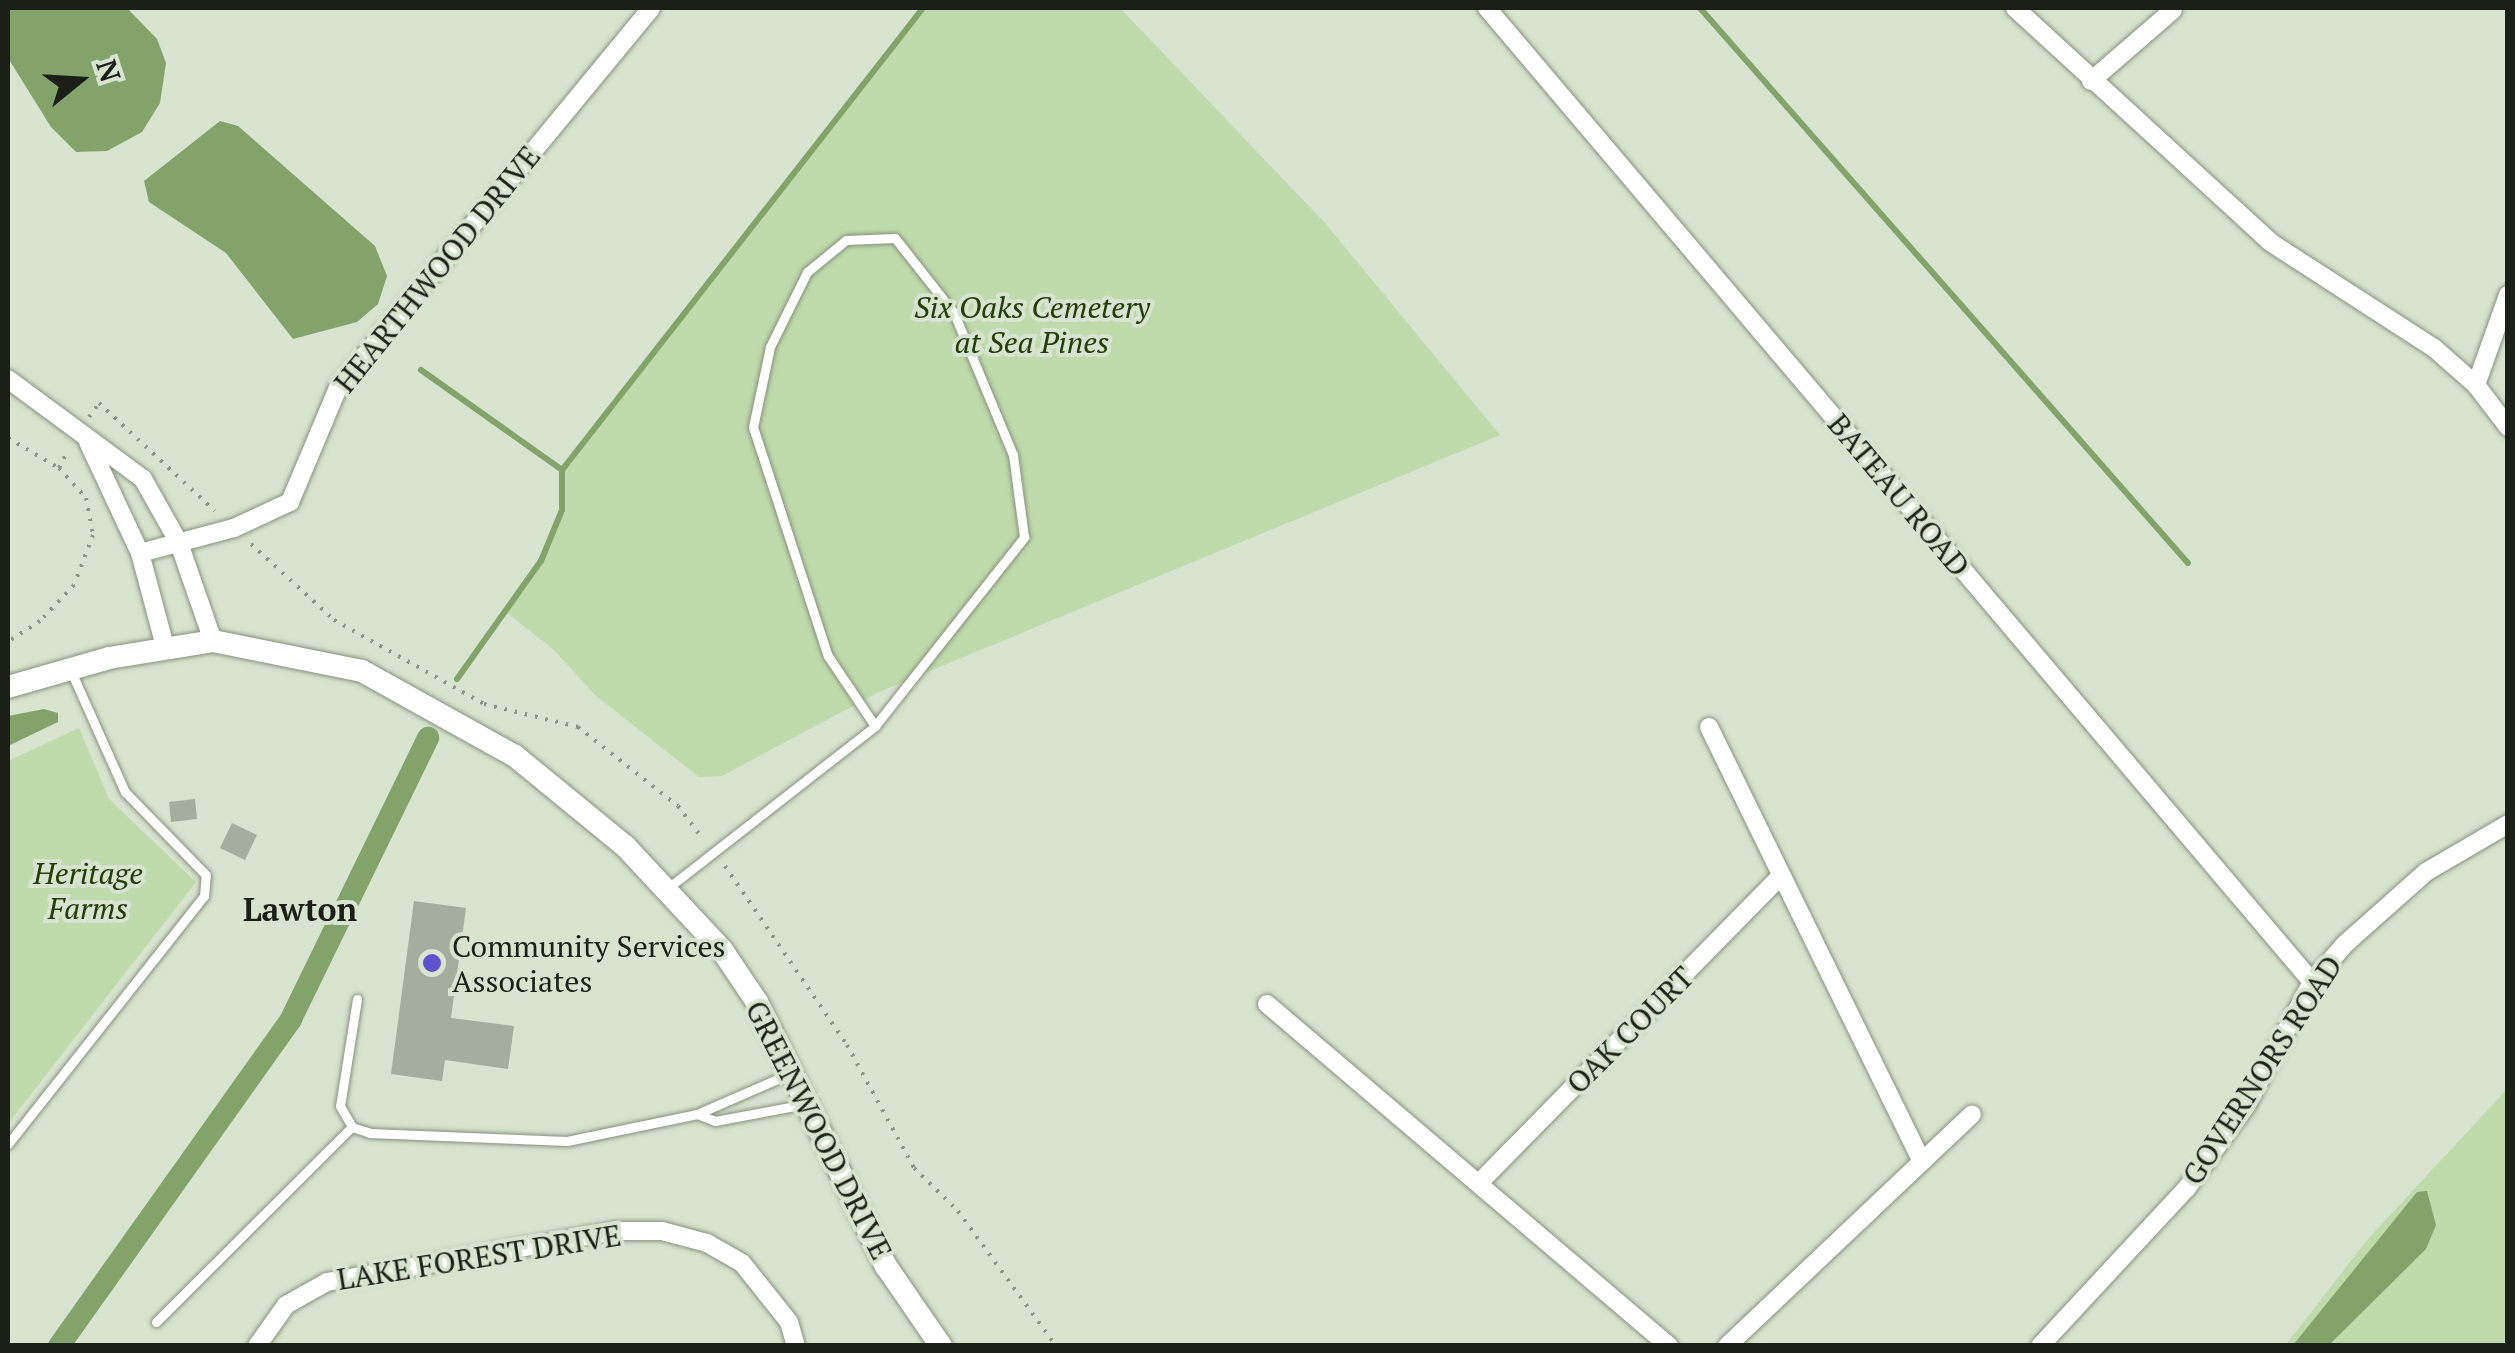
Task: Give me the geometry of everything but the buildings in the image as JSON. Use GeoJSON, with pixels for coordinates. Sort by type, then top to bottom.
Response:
{"type":"FeatureCollection","features":[{"type":"Feature","properties":{"kind":"street","name":"HEARTHWOOD DRIVE"},"geometry":{"type":"LineString","coordinates":[[140,553],[234,528],[290,502],[338,388],[650,8]]}},
{"type":"Feature","properties":{"kind":"street","name":"BATEAU ROAD"},"geometry":{"type":"LineString","coordinates":[[1487,8],[2312,982]]}},
{"type":"Feature","properties":{"kind":"street"},"geometry":{"type":"LineString","coordinates":[[2015,8],[2270,242],[2434,348],[2476,386],[2508,426]]}},
{"type":"Feature","properties":{"kind":"street"},"geometry":{"type":"LineString","coordinates":[[2092,81],[2173,10]]}},
{"type":"Feature","properties":{"kind":"street"},"geometry":{"type":"LineString","coordinates":[[2476,386],[2508,295]]}},
{"type":"Feature","properties":{"kind":"street"},"geometry":{"type":"LineString","coordinates":[[8,379],[88,442],[116,454],[143,479],[179,543],[213,641]]}},
{"type":"Feature","properties":{"kind":"street"},"geometry":{"type":"LineString","coordinates":[[88,442],[140,553],[166,650]]}},
{"type":"Feature","properties":{"kind":"street","name":"GREENWOOD DRIVE"},"geometry":{"type":"LineString","coordinates":[[8,687],[70,668],[213,641],[319,658],[405,689],[565,793],[668,888],[748,989],[886,1266],[941,1346]]}},
{"type":"Feature","properties":{"kind":"street"},"geometry":{"type":"LineString","coordinates":[[1709,727],[1921,1160]]}},
{"type":"Feature","properties":{"kind":"street","name":"GOVERNORS ROAD"},"geometry":{"type":"LineString","coordinates":[[2040,1346],[2145,1237],[2217,1148],[2312,982],[2380,909],[2471,842],[2508,824]]}},
{"type":"Feature","properties":{"kind":"street","name":"OAK COURT"},"geometry":{"type":"LineString","coordinates":[[1479,1183],[1780,877]]}},
{"type":"Feature","properties":{"kind":"street"},"geometry":{"type":"LineString","coordinates":[[1267,1004],[1669,1346]]}},
{"type":"Feature","properties":{"kind":"street"},"geometry":{"type":"LineString","coordinates":[[1727,1346],[1972,1114]]}},
{"type":"Feature","properties":{"kind":"street","name":"LAKE FOREST DRIVE"},"geometry":{"type":"LineString","coordinates":[[257,1346],[286,1305],[327,1282],[647,1231],[707,1243],[742,1264],[789,1322],[796,1346]]}},
{"type":"Feature","properties":{"kind":"lane"},"geometry":{"type":"LineString","coordinates":[[668,888],[875,726],[1024,537],[1013,455],[954,313],[894,238],[846,240],[807,272],[770,346],[753,427],[828,656],[875,726]]}},
{"type":"Feature","properties":{"kind":"lane"},"geometry":{"type":"LineString","coordinates":[[8,1144],[204,896],[206,876],[125,792],[70,668]]}},
{"type":"Feature","properties":{"kind":"lane"},"geometry":{"type":"LineString","coordinates":[[352,1126],[340,1106],[358,999]]}},
{"type":"Feature","properties":{"kind":"lane"},"geometry":{"type":"LineString","coordinates":[[156,1322],[352,1126],[567,1142],[696,1114],[791,1073]]}},
{"type":"Feature","properties":{"kind":"lane"},"geometry":{"type":"LineString","coordinates":[[696,1114],[716,1121],[806,1104]]}},
{"type":"Feature","properties":{"kind":"path"},"geometry":{"type":"LineString","coordinates":[[8,438],[59,468],[86,498],[92,535],[74,585],[40,621],[8,642]]}},
{"type":"Feature","properties":{"kind":"green space","name":"Six Oaks Cemetery at Sea Pines"},"geometry":{"type":"Polygon","coordinates":[[[923,8],[1120,8],[1325,223],[1500,435],[879,692],[722,776],[699,777],[595,695],[553,649],[506,612],[541,561],[562,510],[562,470],[923,8]]]}},
{"type":"Feature","properties":{"kind":"green space","name":"Heritage Farms"},"geometry":{"type":"Polygon","coordinates":[[[79,728],[109,799],[196,882],[8,1124],[8,761],[79,728]]]}},
{"type":"Feature","properties":{"kind":"green space"},"geometry":{"type":"Polygon","coordinates":[[[2507,1089],[2507,1345],[2285,1346],[2367,1240],[2507,1089]]]}},
{"type":"Feature","properties":{"kind":"shaded area"},"geometry":{"type":"Polygon","coordinates":[[[8,8],[127,8],[157,39],[166,63],[160,103],[142,132],[107,151],[76,152],[51,127],[8,58],[8,8]]]}},
{"type":"Feature","properties":{"kind":"shaded area"},"geometry":{"type":"Polygon","coordinates":[[[220,121],[238,126],[375,246],[387,276],[378,304],[357,322],[293,339],[226,253],[149,202],[144,181],[220,121]]]}},
{"type":"Feature","properties":{"kind":"shaded area"},"geometry":{"type":"Polygon","coordinates":[[[44,709],[58,713],[58,722],[8,746],[8,716],[44,709]]]}},
{"type":"Feature","properties":{"kind":"shaded area"},"geometry":{"type":"Polygon","coordinates":[[[2427,1191],[2436,1225],[2426,1249],[2329,1345],[2293,1345],[2417,1192],[2427,1191]]]}},
{"type":"Feature","properties":{"kind":"waterway"},"geometry":{"type":"LineString","coordinates":[[457,679],[541,561],[562,510],[562,470],[923,8]]}},
{"type":"Feature","properties":{"kind":"waterway"},"geometry":{"type":"LineString","coordinates":[[1700,8],[2188,563]]}},
{"type":"Feature","properties":{"kind":"waterway"},"geometry":{"type":"LineString","coordinates":[[421,370],[562,470]]}},
{"type":"Feature","properties":{"kind":"waterway"},"geometry":{"type":"LineString","coordinates":[[59,1346],[291,1019],[428,738]]}},
{"type":"Feature","properties":{"kind":"place","name":"Community Services Associates"},"geometry":{"type":"Point","coordinates":[432,963]}},
{"type":"Feature","properties":{"kind":"district","name":"Lawton"},"geometry":{"type":"Point","coordinates":[300,909]}}]}
